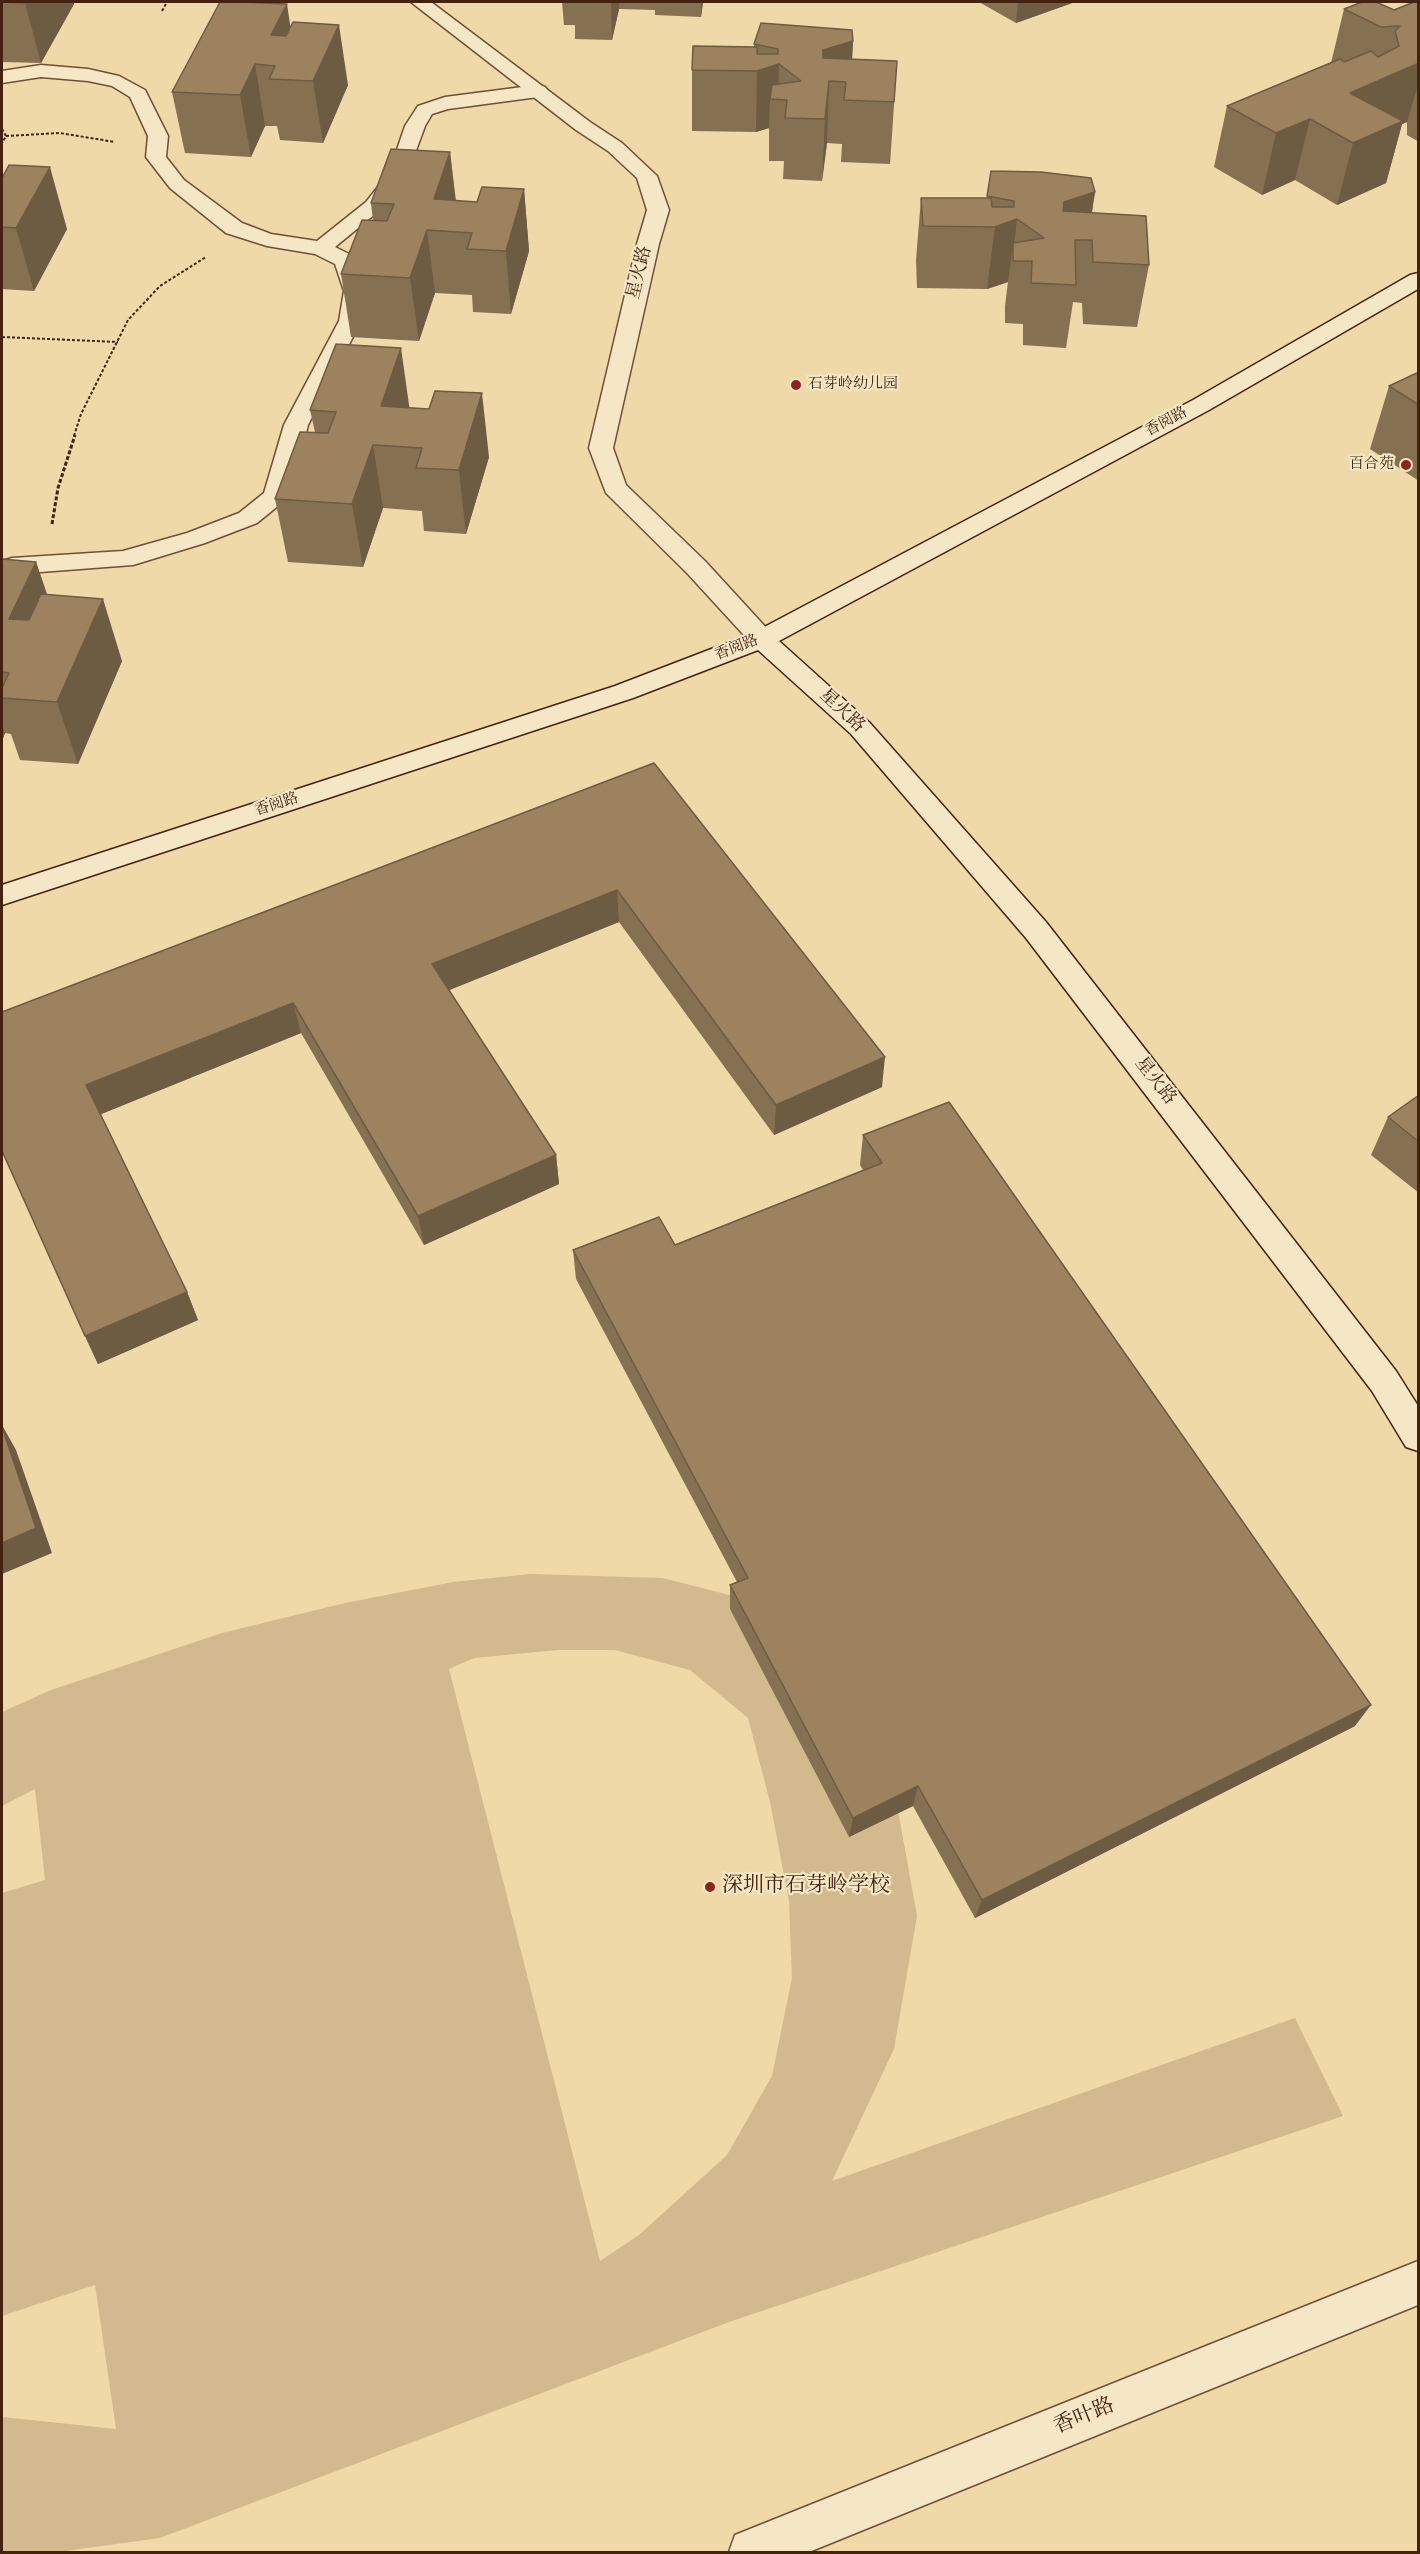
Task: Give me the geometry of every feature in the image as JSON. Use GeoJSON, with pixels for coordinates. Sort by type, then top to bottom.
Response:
{"type":"FeatureCollection","features":[{"type":"Feature","properties":{"kind":"street","name":"星火路"},"geometry":{"type":"LineString","coordinates":[[420,2],[615,147],[647,176],[658,210],[648,244],[601,448],[615,488],[696,567],[762,639],[860,728],[1036,930],[1383,1381],[1419,1436]]}},
{"type":"Feature","properties":{"kind":"street"},"geometry":{"type":"LineString","coordinates":[[2,77],[42,71],[88,75],[119,82],[138,94],[158,136],[156,157],[177,184],[234,228],[267,240],[321,248],[345,261],[355,291],[350,321],[296,425],[275,496],[248,518],[196,538],[124,559],[12,566],[2,569]]}},
{"type":"Feature","properties":{"kind":"street"},"geometry":{"type":"LineString","coordinates":[[321,248],[373,206],[399,174],[415,126],[425,110],[445,103],[538,91]]}},
{"type":"Feature","properties":{"kind":"street","name":"香阅路"},"geometry":{"type":"LineString","coordinates":[[2,895],[624,692],[762,639],[1201,405],[1419,280]]}},
{"type":"Feature","properties":{"kind":"street","name":"香叶路"},"geometry":{"type":"LineString","coordinates":[[752,2553],[1419,2283]]}},
{"type":"Feature","properties":{"kind":"path"},"geometry":{"type":"LineString","coordinates":[[162,12],[167,2]]}},
{"type":"Feature","properties":{"kind":"path"},"geometry":{"type":"LineString","coordinates":[[2,129],[6,136]]}},
{"type":"Feature","properties":{"kind":"path"},"geometry":{"type":"LineString","coordinates":[[6,136],[60,133],[86,136],[114,142],[156,157]]}},
{"type":"Feature","properties":{"kind":"path"},"geometry":{"type":"LineString","coordinates":[[2,143],[6,136]]}},
{"type":"Feature","properties":{"kind":"path"},"geometry":{"type":"LineString","coordinates":[[64,564],[51,531],[58,488],[81,414],[128,320],[160,286],[207,256],[267,240]]}},
{"type":"Feature","properties":{"kind":"path"},"geometry":{"type":"LineString","coordinates":[[2,337],[118,342]]}},
{"type":"Feature","properties":{"kind":"shaded area"},"geometry":{"type":"Polygon","coordinates":[[[530,1574],[663,1578],[761,1603],[889,1760],[917,1916],[894,2049],[832,2181],[1295,2018],[1343,2116],[729,2322],[160,2538],[58,2552],[2,2552],[2,2417],[116,2429],[95,2285],[2,2316],[2,1893],[45,1880],[35,1789],[2,1806],[2,1712],[51,1690],[222,1633],[345,1603],[453,1582],[530,1574]],[[558,1650],[474,1658],[449,1669],[600,2261],[639,2235],[727,2155],[772,2076],[792,1978],[789,1901],[770,1802],[748,1718],[690,1670],[615,1650],[558,1650]]]}},
{"type":"Feature","properties":{"kind":"building"},"geometry":{"type":"Polygon","coordinates":[[[220,2],[287,4],[271,35],[286,36],[293,22],[339,25],[313,81],[269,79],[275,66],[255,64],[240,95],[172,92],[220,2]]]}},
{"type":"Feature","properties":{"kind":"building"},"geometry":{"type":"Polygon","coordinates":[[[1362,2],[1376,2],[1394,10],[1419,2],[1419,63],[1350,93],[1403,121],[1353,143],[1310,119],[1276,133],[1227,106],[1340,59],[1344,62],[1371,51],[1378,57],[1399,46],[1395,31],[1400,26],[1381,27],[1344,9],[1362,2]]]}},
{"type":"Feature","properties":{"kind":"building"},"geometry":{"type":"Polygon","coordinates":[[[761,23],[852,30],[853,41],[823,50],[823,58],[897,61],[894,102],[844,100],[846,82],[829,81],[825,119],[785,118],[787,100],[770,99],[772,85],[801,81],[779,64],[757,71],[692,70],[693,46],[757,47],[757,54],[778,54],[778,49],[754,44],[761,23]]]}},
{"type":"Feature","properties":{"kind":"building"},"geometry":{"type":"Polygon","coordinates":[[[391,149],[450,152],[434,199],[477,202],[482,187],[524,189],[506,251],[467,249],[472,233],[427,230],[410,278],[341,274],[362,220],[387,221],[394,204],[371,203],[391,149]]]}},
{"type":"Feature","properties":{"kind":"building"},"geometry":{"type":"Polygon","coordinates":[[[9,165],[50,167],[16,228],[2,227],[2,178],[9,165]]]}},
{"type":"Feature","properties":{"kind":"building"},"geometry":{"type":"Polygon","coordinates":[[[991,171],[1041,172],[1091,178],[1095,192],[1064,202],[1063,211],[1146,216],[1149,265],[1093,262],[1092,240],[1075,240],[1076,285],[1031,283],[1032,261],[1013,261],[1013,243],[1044,238],[1017,219],[995,227],[923,226],[921,198],[991,198],[992,207],[1014,207],[1014,201],[987,196],[991,171]]]}},
{"type":"Feature","properties":{"kind":"building"},"geometry":{"type":"Polygon","coordinates":[[[336,344],[401,348],[381,406],[429,409],[435,391],[482,393],[459,470],[416,468],[422,448],[373,445],[352,504],[275,499],[300,432],[328,433],[336,412],[310,410],[336,344]]]}},
{"type":"Feature","properties":{"kind":"building"},"geometry":{"type":"Polygon","coordinates":[[[1419,372],[1419,405],[1389,386],[1419,372]]]}},
{"type":"Feature","properties":{"kind":"building"},"geometry":{"type":"Polygon","coordinates":[[[2,559],[36,562],[9,619],[29,620],[41,594],[103,599],[57,702],[2,698],[2,688],[9,673],[2,672],[2,559]]]}},
{"type":"Feature","properties":{"kind":"building"},"geometry":{"type":"Polygon","coordinates":[[[654,763],[885,1057],[776,1105],[617,890],[432,964],[556,1155],[418,1216],[293,1003],[86,1085],[187,1292],[85,1336],[2,1151],[2,1012],[654,763]]]}},
{"type":"Feature","properties":{"kind":"building"},"geometry":{"type":"Polygon","coordinates":[[[1419,1095],[1419,1142],[1388,1117],[1419,1095]]]}},
{"type":"Feature","properties":{"kind":"building"},"geometry":{"type":"Polygon","coordinates":[[[949,1102],[1371,1705],[982,1900],[918,1786],[853,1818],[730,1585],[748,1578],[573,1250],[659,1217],[675,1245],[882,1163],[863,1135],[949,1102]]]}},
{"type":"Feature","properties":{"kind":"building"},"geometry":{"type":"Polygon","coordinates":[[[2,1427],[36,1528],[2,1543],[2,1427]]]}},
{"type":"Feature","properties":{"kind":"place","name":"石芽岭幼儿园"},"geometry":{"type":"Point","coordinates":[796,385]}},
{"type":"Feature","properties":{"kind":"place","name":"百合苑"},"geometry":{"type":"Point","coordinates":[1406,465]}},
{"type":"Feature","properties":{"kind":"place","name":"深圳市石芽岭学校"},"geometry":{"type":"Point","coordinates":[710,1887]}}]}
